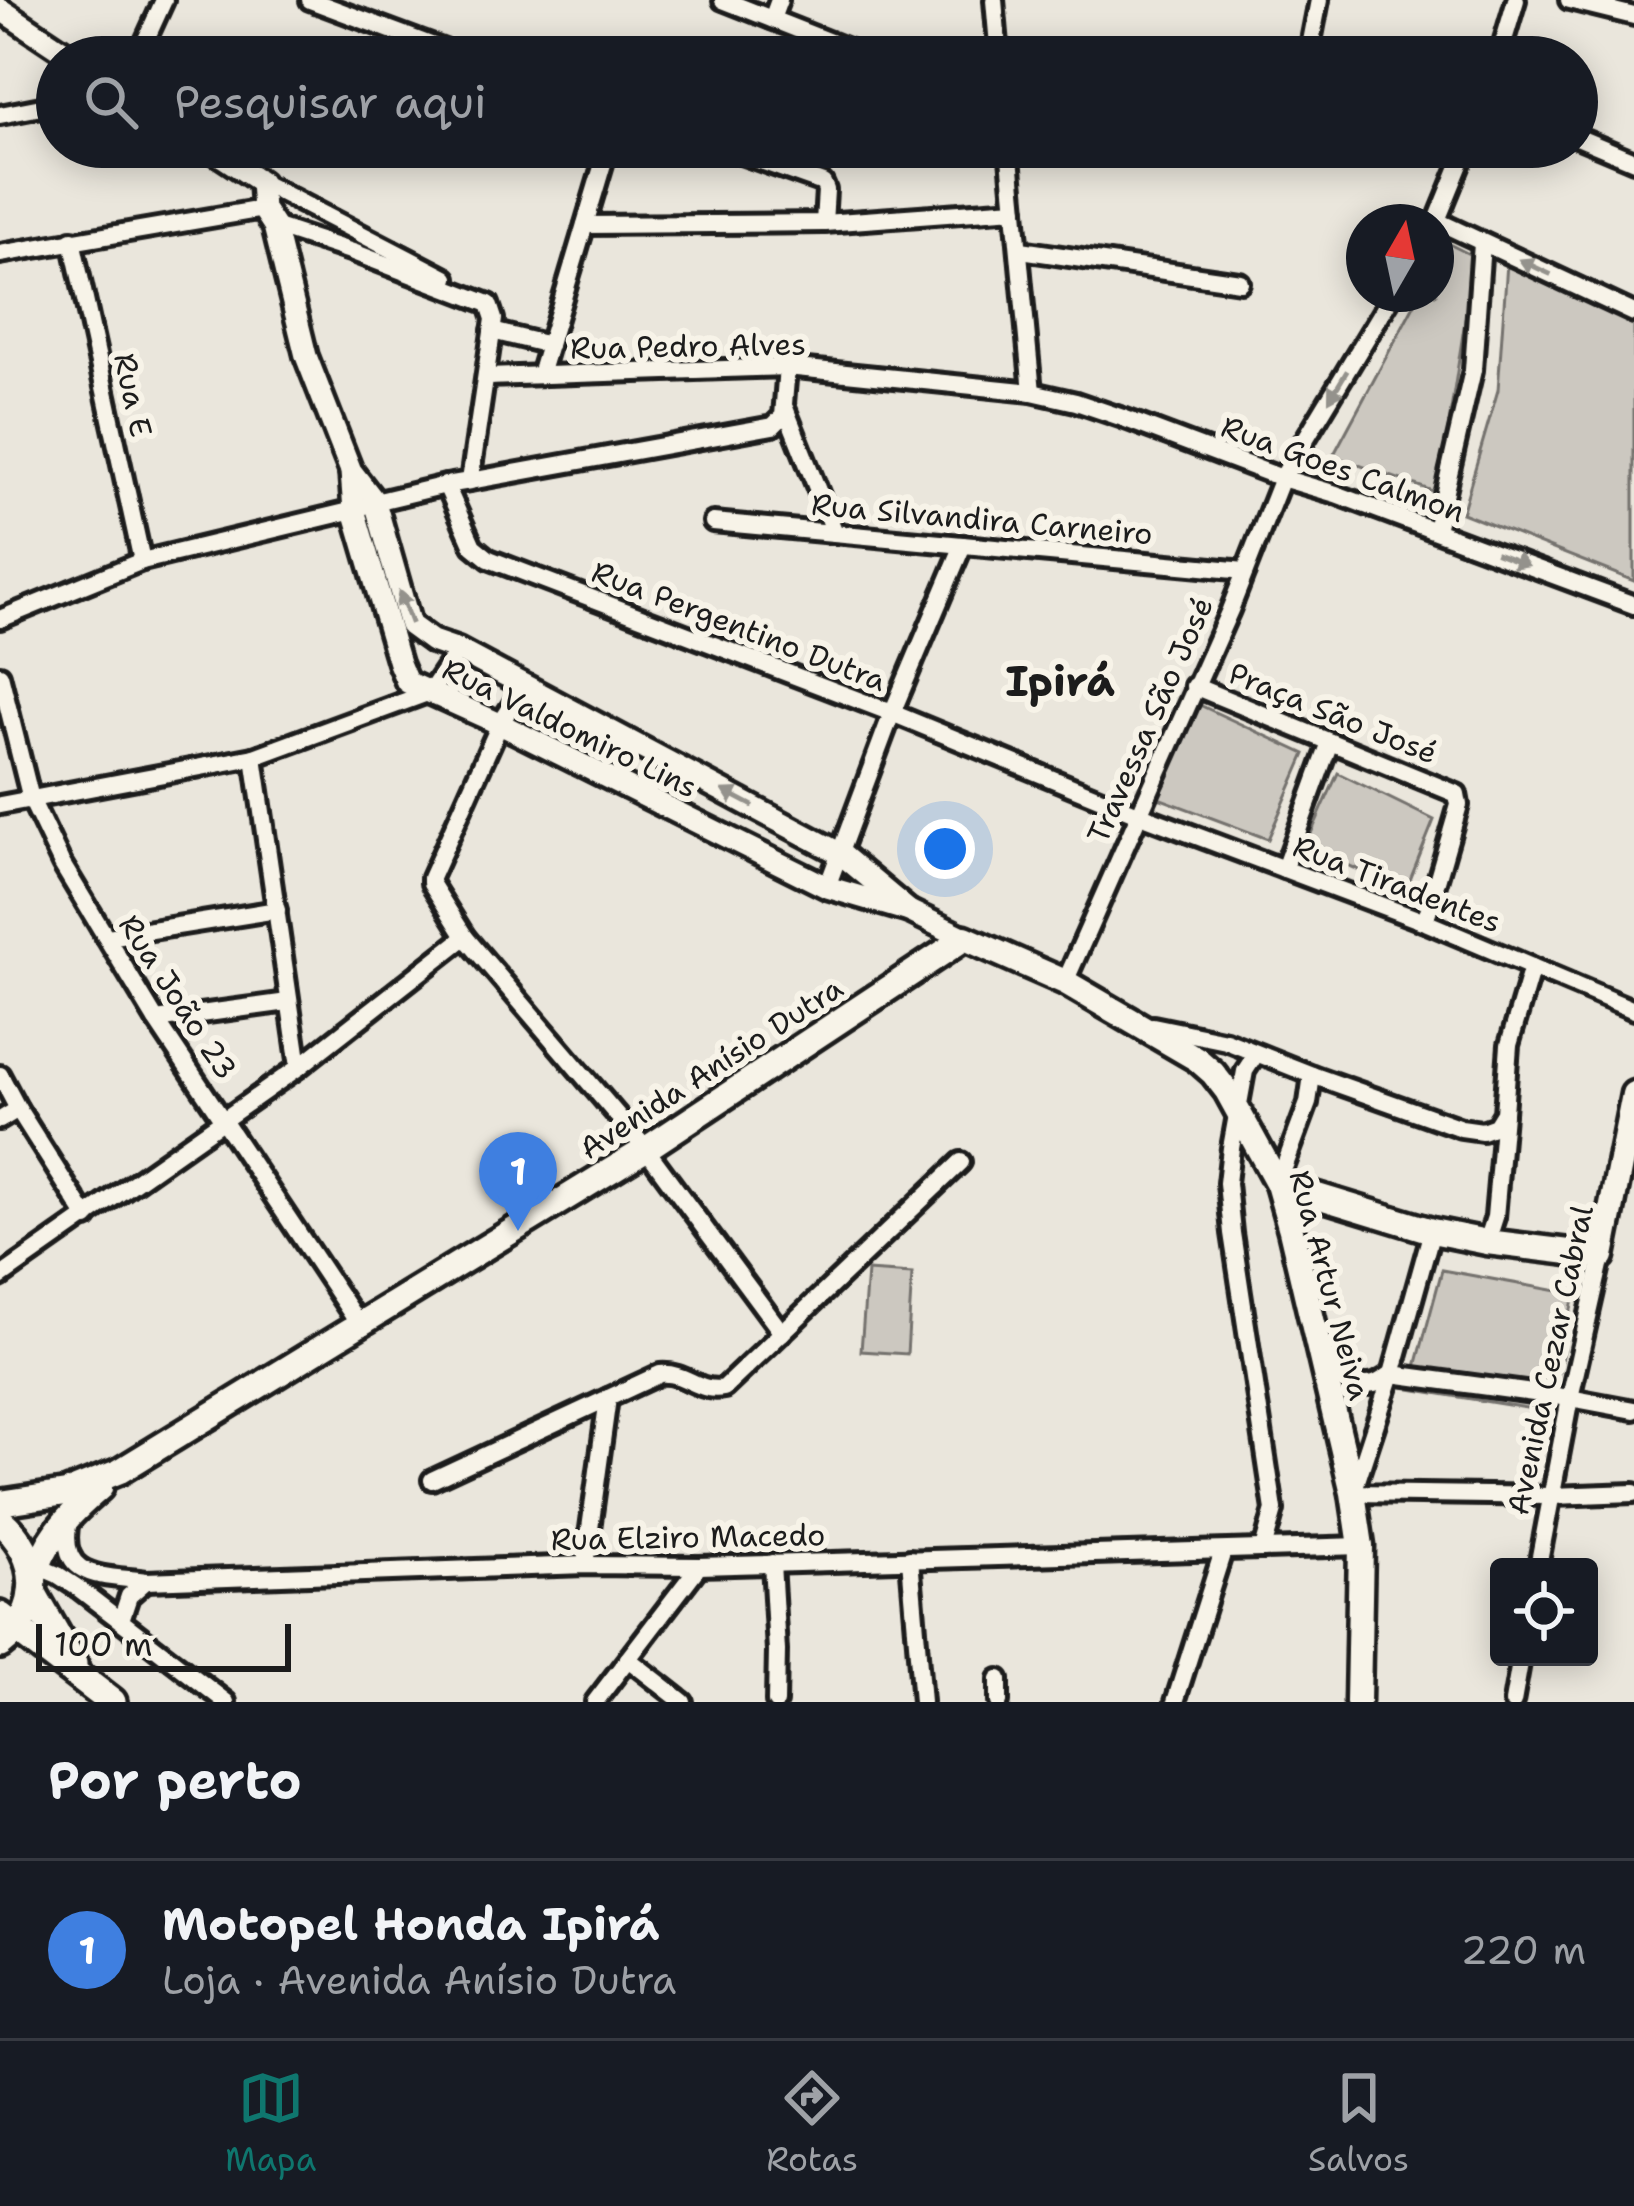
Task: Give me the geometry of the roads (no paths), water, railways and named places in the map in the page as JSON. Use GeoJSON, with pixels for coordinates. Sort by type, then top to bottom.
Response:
{"type":"FeatureCollection","features":[{"type":"Feature","properties":{"kind":"main road","name":"Rua Valdomiro Lins"},"geometry":{"type":"LineString","coordinates":[[965,938],[1065,982],[1196,1060]]}},
{"type":"Feature","properties":{"kind":"main road","name":"Avenida Anísio Dutra"},"geometry":{"type":"LineString","coordinates":[[120,1471],[646,1148],[965,938]]}},
{"type":"Feature","properties":{"kind":"main road","name":"Rua Artur Neiva"},"geometry":{"type":"LineString","coordinates":[[1196,1060],[1227,1091],[1278,1184],[1353,1493],[1361,1546],[1358,1702]]}},
{"type":"Feature","properties":{"kind":"main road","name":"Avenida Cezar Cabral"},"geometry":{"type":"LineString","coordinates":[[1602,1256],[1629,1147],[1634,1094]]}},
{"type":"Feature","properties":{"kind":"main road"},"geometry":{"type":"LineString","coordinates":[[1278,1184],[1432,1231],[1602,1256]]}},
{"type":"Feature","properties":{"kind":"main road"},"geometry":{"type":"LineString","coordinates":[[0,1504],[66,1493],[120,1471]]}},
{"type":"Feature","properties":{"kind":"main road"},"geometry":{"type":"LineString","coordinates":[[112,1702],[6,1630],[30,1611],[44,1549],[70,1513],[120,1471]]}},
{"type":"Feature","properties":{"kind":"main road"},"geometry":{"type":"LineString","coordinates":[[0,1521],[24,1546],[62,1648],[86,1682]]}},
{"type":"Feature","properties":{"kind":"main road"},"geometry":{"type":"LineString","coordinates":[[0,1655],[28,1660],[86,1682]]}},
{"type":"Feature","properties":{"kind":"street"},"geometry":{"type":"LineString","coordinates":[[148,36],[164,0]]}},
{"type":"Feature","properties":{"kind":"street"},"geometry":{"type":"LineString","coordinates":[[310,0],[407,36]]}},
{"type":"Feature","properties":{"kind":"street"},"geometry":{"type":"LineString","coordinates":[[723,0],[814,36]]}},
{"type":"Feature","properties":{"kind":"street"},"geometry":{"type":"LineString","coordinates":[[772,20],[779,0]]}},
{"type":"Feature","properties":{"kind":"street"},"geometry":{"type":"LineString","coordinates":[[994,0],[998,36]]}},
{"type":"Feature","properties":{"kind":"street"},"geometry":{"type":"LineString","coordinates":[[1312,36],[1319,0]]}},
{"type":"Feature","properties":{"kind":"street"},"geometry":{"type":"LineString","coordinates":[[1505,36],[1516,0]]}},
{"type":"Feature","properties":{"kind":"street"},"geometry":{"type":"LineString","coordinates":[[1569,0],[1634,16]]}},
{"type":"Feature","properties":{"kind":"street"},"geometry":{"type":"LineString","coordinates":[[0,10],[40,36]]}},
{"type":"Feature","properties":{"kind":"street"},"geometry":{"type":"LineString","coordinates":[[0,115],[36,108]]}},
{"type":"Feature","properties":{"kind":"street"},"geometry":{"type":"LineString","coordinates":[[1598,146],[1634,161]]}},
{"type":"Feature","properties":{"kind":"street"},"geometry":{"type":"LineString","coordinates":[[240,168],[421,264],[492,310],[470,481]]}},
{"type":"Feature","properties":{"kind":"street"},"geometry":{"type":"LineString","coordinates":[[540,375],[602,168]]}},
{"type":"Feature","properties":{"kind":"street"},"geometry":{"type":"LineString","coordinates":[[781,168],[824,183],[824,223]]}},
{"type":"Feature","properties":{"kind":"street"},"geometry":{"type":"LineString","coordinates":[[1012,168],[1032,392]]}},
{"type":"Feature","properties":{"kind":"street"},"geometry":{"type":"LineString","coordinates":[[1443,204],[1455,168]]}},
{"type":"Feature","properties":{"kind":"street","name":"Rua Valdomiro Lins"},"geometry":{"type":"LineString","coordinates":[[261,182],[306,356],[410,625],[432,641],[458,650],[841,854],[909,911]]}},
{"type":"Feature","properties":{"kind":"street"},"geometry":{"type":"LineString","coordinates":[[586,225],[824,223],[1015,209]]}},
{"type":"Feature","properties":{"kind":"street"},"geometry":{"type":"LineString","coordinates":[[0,254],[72,240],[268,218],[482,300]]}},
{"type":"Feature","properties":{"kind":"street"},"geometry":{"type":"LineString","coordinates":[[1454,230],[1634,313]]}},
{"type":"Feature","properties":{"kind":"street","name":"Rua E"},"geometry":{"type":"LineString","coordinates":[[72,240],[142,561]]}},
{"type":"Feature","properties":{"kind":"street"},"geometry":{"type":"LineString","coordinates":[[1436,530],[1473,370],[1482,243]]}},
{"type":"Feature","properties":{"kind":"street"},"geometry":{"type":"LineString","coordinates":[[1021,250],[1240,282]]}},
{"type":"Feature","properties":{"kind":"street","name":"Travessa São José"},"geometry":{"type":"LineString","coordinates":[[1065,982],[1282,478],[1382,312]]}},
{"type":"Feature","properties":{"kind":"street"},"geometry":{"type":"LineString","coordinates":[[492,331],[549,345]]}},
{"type":"Feature","properties":{"kind":"street"},"geometry":{"type":"LineString","coordinates":[[0,619],[142,561],[446,485],[772,426],[783,416],[788,368]]}},
{"type":"Feature","properties":{"kind":"street","name":"Rua Pedro Alves"},"geometry":{"type":"LineString","coordinates":[[487,377],[788,368],[1032,392]]}},
{"type":"Feature","properties":{"kind":"street","name":"Rua Goes Calmon"},"geometry":{"type":"LineString","coordinates":[[1032,392],[1123,418],[1634,605]]}},
{"type":"Feature","properties":{"kind":"street"},"geometry":{"type":"LineString","coordinates":[[785,408],[835,533]]}},
{"type":"Feature","properties":{"kind":"street","name":"Rua Pergentino Dutra"},"geometry":{"type":"LineString","coordinates":[[446,485],[473,546],[489,559],[892,713],[1138,814]]}},
{"type":"Feature","properties":{"kind":"street","name":"Rua Valdomiro Lins"},"geometry":{"type":"LineString","coordinates":[[364,506],[406,682],[827,887],[909,911],[965,938]]}},
{"type":"Feature","properties":{"kind":"street","name":"Rua Silvandira Carneiro"},"geometry":{"type":"LineString","coordinates":[[713,522],[1245,571]]}},
{"type":"Feature","properties":{"kind":"street"},"geometry":{"type":"LineString","coordinates":[[827,887],[892,713],[963,545]]}},
{"type":"Feature","properties":{"kind":"street"},"geometry":{"type":"LineString","coordinates":[[0,805],[254,757],[430,692],[458,650]]}},
{"type":"Feature","properties":{"kind":"street","name":"Rua João 23"},"geometry":{"type":"LineString","coordinates":[[0,674],[31,800],[62,864],[156,1020],[360,1325]]}},
{"type":"Feature","properties":{"kind":"street","name":"Praça São José"},"geometry":{"type":"LineString","coordinates":[[1194,686],[1451,789],[1460,798],[1425,922]]}},
{"type":"Feature","properties":{"kind":"street"},"geometry":{"type":"LineString","coordinates":[[524,687],[500,724],[431,883],[465,937],[646,1148],[782,1333]]}},
{"type":"Feature","properties":{"kind":"street"},"geometry":{"type":"LineString","coordinates":[[1284,868],[1330,742]]}},
{"type":"Feature","properties":{"kind":"street"},"geometry":{"type":"LineString","coordinates":[[254,757],[299,1067]]}},
{"type":"Feature","properties":{"kind":"street","name":"Rua Tiradentes"},"geometry":{"type":"LineString","coordinates":[[1138,814],[1425,922],[1634,1010]]}},
{"type":"Feature","properties":{"kind":"street"},"geometry":{"type":"LineString","coordinates":[[107,937],[277,910]]}},
{"type":"Feature","properties":{"kind":"street"},"geometry":{"type":"LineString","coordinates":[[0,1277],[299,1067],[465,937]]}},
{"type":"Feature","properties":{"kind":"street"},"geometry":{"type":"LineString","coordinates":[[1487,1242],[1495,1217],[1509,1045],[1532,967]]}},
{"type":"Feature","properties":{"kind":"street"},"geometry":{"type":"LineString","coordinates":[[156,1020],[288,1002]]}},
{"type":"Feature","properties":{"kind":"street"},"geometry":{"type":"LineString","coordinates":[[1129,1020],[1226,1041],[1461,1128],[1482,1131],[1496,1126],[1504,1113]]}},
{"type":"Feature","properties":{"kind":"street"},"geometry":{"type":"LineString","coordinates":[[1256,1054],[1245,1071],[1227,1183],[1274,1510],[1263,1549]]}},
{"type":"Feature","properties":{"kind":"street"},"geometry":{"type":"LineString","coordinates":[[0,1075],[87,1218]]}},
{"type":"Feature","properties":{"kind":"street"},"geometry":{"type":"LineString","coordinates":[[1278,1184],[1308,1103],[1312,1076]]}},
{"type":"Feature","properties":{"kind":"street"},"geometry":{"type":"LineString","coordinates":[[0,1120],[18,1108]]}},
{"type":"Feature","properties":{"kind":"street"},"geometry":{"type":"LineString","coordinates":[[432,1480],[659,1374],[675,1373],[705,1389],[724,1388],[961,1162]]}},
{"type":"Feature","properties":{"kind":"street"},"geometry":{"type":"LineString","coordinates":[[1432,1231],[1353,1493],[1634,1493]]}},
{"type":"Feature","properties":{"kind":"street","name":"Avenida Cezar Cabral"},"geometry":{"type":"LineString","coordinates":[[1540,1558],[1602,1256]]}},
{"type":"Feature","properties":{"kind":"street"},"geometry":{"type":"LineString","coordinates":[[1317,1342],[1330,1365],[1356,1384],[1373,1384],[1392,1374],[1634,1410]]}},
{"type":"Feature","properties":{"kind":"street"},"geometry":{"type":"LineString","coordinates":[[585,1565],[608,1398]]}},
{"type":"Feature","properties":{"kind":"street","name":"Rua Elziro Macedo"},"geometry":{"type":"LineString","coordinates":[[70,1513],[66,1547],[82,1571],[146,1581],[1361,1546]]}},
{"type":"Feature","properties":{"kind":"street"},"geometry":{"type":"LineString","coordinates":[[1175,1702],[1223,1550]]}},
{"type":"Feature","properties":{"kind":"street"},"geometry":{"type":"LineString","coordinates":[[910,1559],[922,1702]]}},
{"type":"Feature","properties":{"kind":"street"},"geometry":{"type":"LineString","coordinates":[[772,1563],[776,1702]]}},
{"type":"Feature","properties":{"kind":"street"},"geometry":{"type":"LineString","coordinates":[[595,1702],[699,1566]]}},
{"type":"Feature","properties":{"kind":"street"},"geometry":{"type":"LineString","coordinates":[[34,1581],[58,1575],[226,1702]]}},
{"type":"Feature","properties":{"kind":"street"},"geometry":{"type":"LineString","coordinates":[[121,1620],[129,1596],[146,1581]]}},
{"type":"Feature","properties":{"kind":"street"},"geometry":{"type":"LineString","coordinates":[[628,1659],[683,1702]]}},
{"type":"Feature","properties":{"kind":"street"},"geometry":{"type":"LineString","coordinates":[[1513,1702],[1519,1666]]}},
{"type":"Feature","properties":{"kind":"street"},"geometry":{"type":"LineString","coordinates":[[999,1679],[999,1702]]}},
{"type":"Feature","properties":{"kind":"place","name":"Motopel Honda Ipirá"},"geometry":{"type":"Point","coordinates":[518,1231]}},
{"type":"Feature","properties":{"kind":"district","name":"Ipirá"},"geometry":{"type":"Point","coordinates":[1060,681]}}]}
